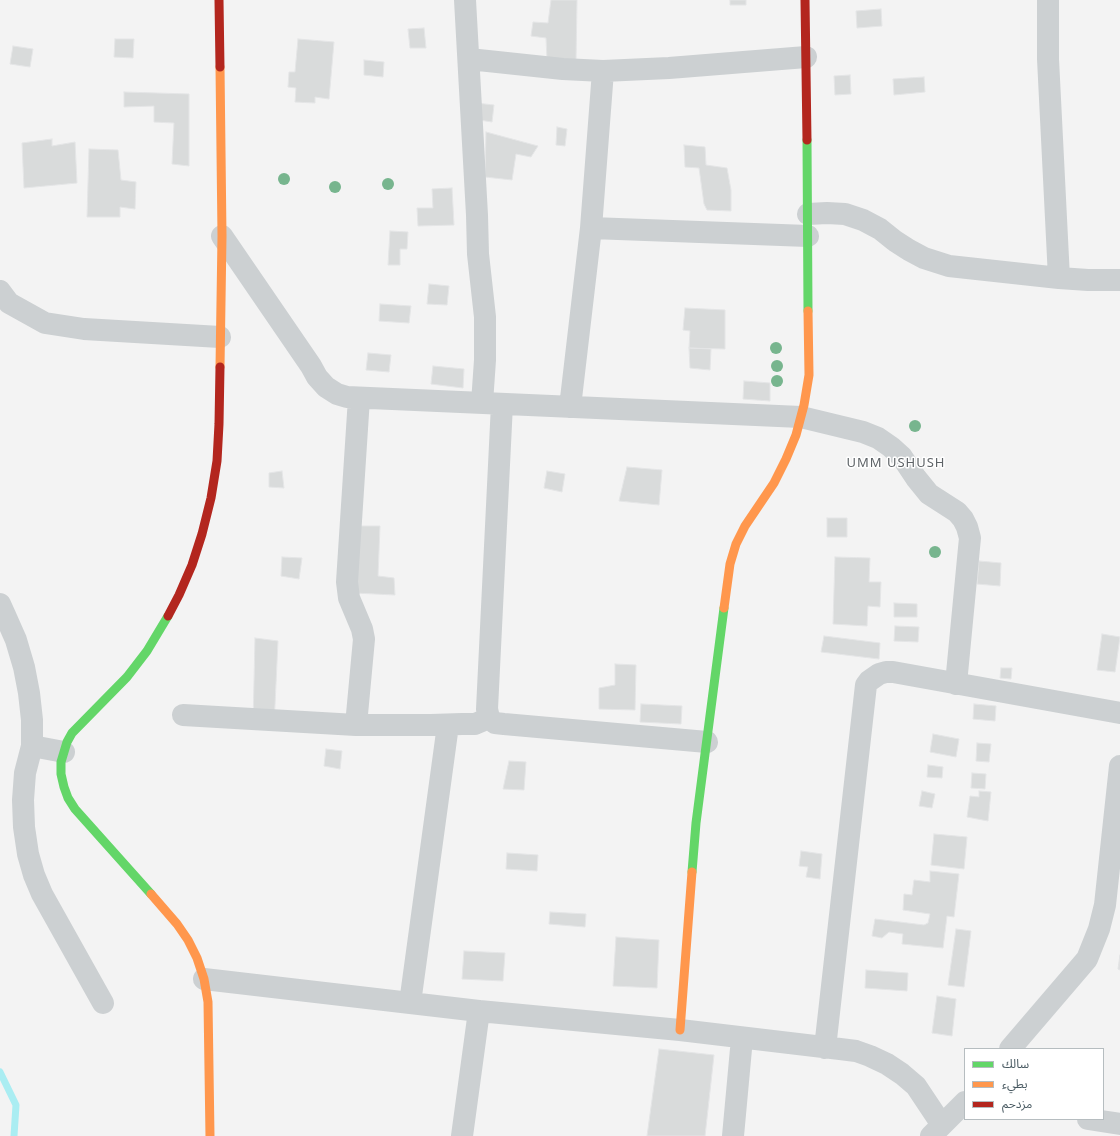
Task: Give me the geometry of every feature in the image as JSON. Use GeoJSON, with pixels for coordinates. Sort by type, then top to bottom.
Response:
{"type":"FeatureCollection","features":[{"type":"Feature","properties":{"kind":"street"},"geometry":{"type":"LineString","coordinates":[[210,1136],[208,1002],[204,979],[194,952],[177,924],[75,809],[68,798],[64,787],[61,774],[61,762],[67,742],[72,733],[127,677],[147,651],[164,623],[179,595],[192,565],[211,498],[217,461],[219,424],[222,236],[219,0]]}},
{"type":"Feature","properties":{"kind":"street"},"geometry":{"type":"LineString","coordinates":[[466,0],[478,254],[484,317],[485,360],[492,403],[486,709],[489,718],[495,723],[707,742]]}},
{"type":"Feature","properties":{"kind":"street"},"geometry":{"type":"LineString","coordinates":[[680,1030],[696,823],[730,564],[736,544],[745,526],[774,483],[786,459],[796,435],[801,417],[809,375],[805,0]]}},
{"type":"Feature","properties":{"kind":"street"},"geometry":{"type":"LineString","coordinates":[[1048,0],[1048,59],[1059,278]]}},
{"type":"Feature","properties":{"kind":"street"},"geometry":{"type":"LineString","coordinates":[[469,59],[563,69],[603,71],[669,68],[806,57]]}},
{"type":"Feature","properties":{"kind":"street"},"geometry":{"type":"LineString","coordinates":[[570,407],[591,228],[603,71]]}},
{"type":"Feature","properties":{"kind":"street"},"geometry":{"type":"LineString","coordinates":[[808,214],[845,214],[863,220],[880,229],[914,253],[949,266],[1059,278],[1120,280]]}},
{"type":"Feature","properties":{"kind":"street"},"geometry":{"type":"LineString","coordinates":[[591,228],[808,236]]}},
{"type":"Feature","properties":{"kind":"street"},"geometry":{"type":"LineString","coordinates":[[222,236],[317,377],[326,387],[337,394],[359,398],[801,417],[863,432],[878,438],[902,457],[929,494],[957,512],[968,527],[970,538],[956,684]]}},
{"type":"Feature","properties":{"kind":"street"},"geometry":{"type":"LineString","coordinates":[[0,291],[9,303],[45,323],[84,329],[220,337]]}},
{"type":"Feature","properties":{"kind":"street"},"geometry":{"type":"LineString","coordinates":[[356,725],[364,639],[362,629],[349,598],[347,582],[359,398]]}},
{"type":"Feature","properties":{"kind":"street"},"geometry":{"type":"LineString","coordinates":[[0,604],[16,640],[24,667],[29,693],[32,720],[32,746],[25,773],[23,800],[24,827],[28,854],[34,875],[42,894],[103,1003]]}},
{"type":"Feature","properties":{"kind":"street"},"geometry":{"type":"LineString","coordinates":[[825,1048],[866,685],[873,677],[886,672],[893,672],[1120,714]]}},
{"type":"Feature","properties":{"kind":"street"},"geometry":{"type":"LineString","coordinates":[[183,715],[356,725],[475,724],[489,718]]}},
{"type":"Feature","properties":{"kind":"street"},"geometry":{"type":"LineString","coordinates":[[410,1003],[448,725]]}},
{"type":"Feature","properties":{"kind":"street"},"geometry":{"type":"LineString","coordinates":[[32,746],[64,752]]}},
{"type":"Feature","properties":{"kind":"street"},"geometry":{"type":"LineString","coordinates":[[1011,1048],[1086,959],[1099,929],[1105,905],[1120,766]]}},
{"type":"Feature","properties":{"kind":"street"},"geometry":{"type":"LineString","coordinates":[[204,979],[479,1011],[680,1030],[856,1051],[887,1064],[916,1086],[936,1130],[964,1103]]}},
{"type":"Feature","properties":{"kind":"street"},"geometry":{"type":"LineString","coordinates":[[462,1136],[479,1011]]}},
{"type":"Feature","properties":{"kind":"street"},"geometry":{"type":"LineString","coordinates":[[733,1136],[742,1038]]}},
{"type":"Feature","properties":{"kind":"street"},"geometry":{"type":"LineString","coordinates":[[1094,1120],[1120,1124]]}},
{"type":"Feature","properties":{"kind":"building"},"geometry":{"type":"Polygon","coordinates":[[[551,0],[577,0],[576,61],[547,60],[546,38],[531,36],[533,22],[548,23],[551,0]]]}},
{"type":"Feature","properties":{"kind":"building"},"geometry":{"type":"Polygon","coordinates":[[[730,0],[746,0],[746,5],[730,5],[730,0]]]}},
{"type":"Feature","properties":{"kind":"building"},"geometry":{"type":"Polygon","coordinates":[[[881,9],[882,26],[857,28],[856,11],[881,9]]]}},
{"type":"Feature","properties":{"kind":"building"},"geometry":{"type":"Polygon","coordinates":[[[424,28],[426,48],[410,48],[408,29],[424,28]]]}},
{"type":"Feature","properties":{"kind":"building"},"geometry":{"type":"Polygon","coordinates":[[[115,39],[134,39],[133,58],[114,57],[115,39]]]}},
{"type":"Feature","properties":{"kind":"building"},"geometry":{"type":"Polygon","coordinates":[[[298,39],[334,42],[329,99],[315,97],[315,103],[295,102],[296,88],[288,87],[289,72],[295,72],[298,39]]]}},
{"type":"Feature","properties":{"kind":"building"},"geometry":{"type":"Polygon","coordinates":[[[13,46],[33,49],[30,67],[10,64],[13,46]]]}},
{"type":"Feature","properties":{"kind":"building"},"geometry":{"type":"Polygon","coordinates":[[[364,60],[384,62],[383,77],[364,75],[364,60]]]}},
{"type":"Feature","properties":{"kind":"building"},"geometry":{"type":"Polygon","coordinates":[[[850,75],[851,94],[835,95],[834,76],[850,75]]]}},
{"type":"Feature","properties":{"kind":"building"},"geometry":{"type":"Polygon","coordinates":[[[924,77],[925,92],[894,95],[893,79],[924,77]]]}},
{"type":"Feature","properties":{"kind":"building"},"geometry":{"type":"Polygon","coordinates":[[[124,92],[189,94],[189,166],[172,164],[174,123],[154,122],[154,106],[124,107],[124,92]]]}},
{"type":"Feature","properties":{"kind":"building"},"geometry":{"type":"Polygon","coordinates":[[[476,103],[494,105],[492,122],[473,119],[476,103]]]}},
{"type":"Feature","properties":{"kind":"building"},"geometry":{"type":"Polygon","coordinates":[[[557,127],[567,129],[565,146],[556,145],[557,127]]]}},
{"type":"Feature","properties":{"kind":"building"},"geometry":{"type":"Polygon","coordinates":[[[486,132],[538,146],[531,157],[516,154],[512,180],[485,177],[486,132]]]}},
{"type":"Feature","properties":{"kind":"building"},"geometry":{"type":"Polygon","coordinates":[[[52,139],[52,146],[75,142],[77,183],[24,188],[22,143],[52,139]]]}},
{"type":"Feature","properties":{"kind":"building"},"geometry":{"type":"Polygon","coordinates":[[[684,145],[705,147],[706,165],[727,168],[731,190],[731,211],[707,210],[704,204],[699,168],[685,167],[684,145]]]}},
{"type":"Feature","properties":{"kind":"building"},"geometry":{"type":"Polygon","coordinates":[[[89,149],[118,150],[121,180],[136,182],[135,209],[120,207],[120,217],[87,217],[89,149]]]}},
{"type":"Feature","properties":{"kind":"building"},"geometry":{"type":"Polygon","coordinates":[[[452,188],[454,225],[418,226],[417,208],[433,208],[432,189],[452,188]]]}},
{"type":"Feature","properties":{"kind":"building"},"geometry":{"type":"Polygon","coordinates":[[[390,231],[408,232],[407,249],[400,249],[400,265],[388,265],[390,231]]]}},
{"type":"Feature","properties":{"kind":"building"},"geometry":{"type":"Polygon","coordinates":[[[429,284],[449,286],[447,305],[427,304],[429,284]]]}},
{"type":"Feature","properties":{"kind":"building"},"geometry":{"type":"Polygon","coordinates":[[[380,304],[411,306],[409,323],[379,321],[380,304]]]}},
{"type":"Feature","properties":{"kind":"building"},"geometry":{"type":"Polygon","coordinates":[[[685,308],[725,310],[725,349],[689,348],[690,331],[683,330],[685,308]]]}},
{"type":"Feature","properties":{"kind":"building"},"geometry":{"type":"Polygon","coordinates":[[[689,348],[711,349],[710,370],[690,368],[689,348]]]}},
{"type":"Feature","properties":{"kind":"building"},"geometry":{"type":"Polygon","coordinates":[[[368,353],[391,355],[389,372],[366,370],[368,353]]]}},
{"type":"Feature","properties":{"kind":"building"},"geometry":{"type":"Polygon","coordinates":[[[433,366],[464,369],[463,388],[431,384],[433,366]]]}},
{"type":"Feature","properties":{"kind":"building"},"geometry":{"type":"Polygon","coordinates":[[[744,381],[770,383],[770,401],[743,399],[744,381]]]}},
{"type":"Feature","properties":{"kind":"building"},"geometry":{"type":"Polygon","coordinates":[[[627,467],[662,470],[659,505],[619,501],[627,467]]]}},
{"type":"Feature","properties":{"kind":"building"},"geometry":{"type":"Polygon","coordinates":[[[282,471],[284,488],[269,487],[269,473],[282,471]]]}},
{"type":"Feature","properties":{"kind":"building"},"geometry":{"type":"Polygon","coordinates":[[[547,471],[565,474],[562,492],[544,488],[547,471]]]}},
{"type":"Feature","properties":{"kind":"building"},"geometry":{"type":"Polygon","coordinates":[[[827,518],[847,518],[847,537],[827,537],[827,518]]]}},
{"type":"Feature","properties":{"kind":"building"},"geometry":{"type":"Polygon","coordinates":[[[358,526],[380,526],[378,576],[394,578],[395,595],[355,593],[358,526]]]}},
{"type":"Feature","properties":{"kind":"building"},"geometry":{"type":"Polygon","coordinates":[[[282,557],[302,558],[299,579],[281,576],[282,557]]]}},
{"type":"Feature","properties":{"kind":"building"},"geometry":{"type":"Polygon","coordinates":[[[835,557],[870,558],[869,582],[881,582],[880,607],[868,606],[867,626],[833,624],[835,557]]]}},
{"type":"Feature","properties":{"kind":"building"},"geometry":{"type":"Polygon","coordinates":[[[979,561],[1001,563],[1000,586],[977,584],[979,561]]]}},
{"type":"Feature","properties":{"kind":"building"},"geometry":{"type":"Polygon","coordinates":[[[894,603],[917,604],[917,617],[894,617],[894,603]]]}},
{"type":"Feature","properties":{"kind":"building"},"geometry":{"type":"Polygon","coordinates":[[[895,626],[919,627],[918,642],[894,641],[895,626]]]}},
{"type":"Feature","properties":{"kind":"building"},"geometry":{"type":"Polygon","coordinates":[[[1102,634],[1120,637],[1115,672],[1097,670],[1102,634]]]}},
{"type":"Feature","properties":{"kind":"building"},"geometry":{"type":"Polygon","coordinates":[[[824,636],[880,643],[879,659],[821,652],[824,636]]]}},
{"type":"Feature","properties":{"kind":"building"},"geometry":{"type":"Polygon","coordinates":[[[255,638],[278,641],[274,726],[253,725],[255,638]]]}},
{"type":"Feature","properties":{"kind":"building"},"geometry":{"type":"Polygon","coordinates":[[[615,664],[636,665],[635,710],[599,709],[599,688],[615,685],[615,664]]]}},
{"type":"Feature","properties":{"kind":"building"},"geometry":{"type":"Polygon","coordinates":[[[1001,668],[1012,668],[1011,679],[1000,678],[1001,668]]]}},
{"type":"Feature","properties":{"kind":"building"},"geometry":{"type":"Polygon","coordinates":[[[641,704],[682,706],[681,724],[640,722],[641,704]]]}},
{"type":"Feature","properties":{"kind":"building"},"geometry":{"type":"Polygon","coordinates":[[[974,704],[996,706],[995,721],[973,719],[974,704]]]}},
{"type":"Feature","properties":{"kind":"building"},"geometry":{"type":"Polygon","coordinates":[[[933,734],[959,739],[956,757],[930,752],[933,734]]]}},
{"type":"Feature","properties":{"kind":"building"},"geometry":{"type":"Polygon","coordinates":[[[977,743],[991,744],[989,762],[976,761],[977,743]]]}},
{"type":"Feature","properties":{"kind":"building"},"geometry":{"type":"Polygon","coordinates":[[[326,749],[342,751],[340,769],[324,766],[326,749]]]}},
{"type":"Feature","properties":{"kind":"building"},"geometry":{"type":"Polygon","coordinates":[[[509,761],[526,762],[524,790],[503,789],[509,761]]]}},
{"type":"Feature","properties":{"kind":"building"},"geometry":{"type":"Polygon","coordinates":[[[928,765],[943,767],[942,778],[927,777],[928,765]]]}},
{"type":"Feature","properties":{"kind":"building"},"geometry":{"type":"Polygon","coordinates":[[[972,773],[986,774],[985,789],[971,788],[972,773]]]}},
{"type":"Feature","properties":{"kind":"building"},"geometry":{"type":"Polygon","coordinates":[[[922,791],[935,794],[932,808],[919,806],[922,791]]]}},
{"type":"Feature","properties":{"kind":"building"},"geometry":{"type":"Polygon","coordinates":[[[979,791],[991,792],[988,821],[967,817],[970,796],[979,797],[979,791]]]}},
{"type":"Feature","properties":{"kind":"building"},"geometry":{"type":"Polygon","coordinates":[[[934,834],[967,837],[964,869],[931,865],[934,834]]]}},
{"type":"Feature","properties":{"kind":"building"},"geometry":{"type":"Polygon","coordinates":[[[801,851],[822,854],[820,879],[806,877],[808,867],[799,866],[801,851]]]}},
{"type":"Feature","properties":{"kind":"building"},"geometry":{"type":"Polygon","coordinates":[[[507,853],[538,855],[537,871],[506,869],[507,853]]]}},
{"type":"Feature","properties":{"kind":"building"},"geometry":{"type":"Polygon","coordinates":[[[930,871],[959,874],[954,917],[947,916],[943,948],[902,944],[903,934],[889,932],[882,938],[872,936],[875,919],[924,925],[928,923],[930,914],[903,910],[904,894],[912,895],[914,880],[930,882],[930,871]]]}},
{"type":"Feature","properties":{"kind":"building"},"geometry":{"type":"Polygon","coordinates":[[[550,912],[586,914],[585,927],[549,924],[550,912]]]}},
{"type":"Feature","properties":{"kind":"building"},"geometry":{"type":"Polygon","coordinates":[[[956,929],[971,931],[964,987],[948,985],[956,929]]]}},
{"type":"Feature","properties":{"kind":"building"},"geometry":{"type":"Polygon","coordinates":[[[616,937],[659,940],[657,988],[613,986],[616,937]]]}},
{"type":"Feature","properties":{"kind":"building"},"geometry":{"type":"Polygon","coordinates":[[[464,951],[505,953],[503,981],[462,979],[464,951]]]}},
{"type":"Feature","properties":{"kind":"building"},"geometry":{"type":"Polygon","coordinates":[[[1120,955],[1120,970],[1118,969],[1120,955]]]}},
{"type":"Feature","properties":{"kind":"building"},"geometry":{"type":"Polygon","coordinates":[[[866,970],[908,973],[907,991],[865,988],[866,970]]]}},
{"type":"Feature","properties":{"kind":"building"},"geometry":{"type":"Polygon","coordinates":[[[937,996],[956,999],[952,1036],[932,1033],[937,996]]]}},
{"type":"Feature","properties":{"kind":"building"},"geometry":{"type":"Polygon","coordinates":[[[659,1049],[714,1055],[705,1136],[647,1136],[659,1049]]]}},
{"type":"Feature","properties":{"kind":"waterway"},"geometry":{"type":"LineString","coordinates":[[0,1072],[16,1105],[14,1136]]}},
{"type":"Feature","properties":{"kind":"traffic: fast"},"geometry":{"type":"LineString","coordinates":[[807,140],[808,311]]}},
{"type":"Feature","properties":{"kind":"traffic: fast"},"geometry":{"type":"LineString","coordinates":[[692,872],[696,823],[724,608]]}},
{"type":"Feature","properties":{"kind":"traffic: fast"},"geometry":{"type":"LineString","coordinates":[[151,894],[75,809],[68,798],[64,787],[61,774],[61,762],[67,742],[72,733],[127,677],[147,651],[168,616]]}},
{"type":"Feature","properties":{"kind":"traffic: slow"},"geometry":{"type":"LineString","coordinates":[[220,67],[222,236],[220,367]]}},
{"type":"Feature","properties":{"kind":"traffic: slow"},"geometry":{"type":"LineString","coordinates":[[724,608],[730,564],[736,544],[745,526],[774,483],[796,435],[804,405],[809,375],[808,311]]}},
{"type":"Feature","properties":{"kind":"traffic: slow"},"geometry":{"type":"LineString","coordinates":[[680,1030],[692,872]]}},
{"type":"Feature","properties":{"kind":"traffic: slow"},"geometry":{"type":"LineString","coordinates":[[151,894],[177,924],[188,940],[197,958],[204,979],[208,1002],[210,1136]]}},
{"type":"Feature","properties":{"kind":"traffic: jam"},"geometry":{"type":"LineString","coordinates":[[219,0],[220,67]]}},
{"type":"Feature","properties":{"kind":"traffic: jam"},"geometry":{"type":"LineString","coordinates":[[805,0],[807,140]]}},
{"type":"Feature","properties":{"kind":"traffic: jam"},"geometry":{"type":"LineString","coordinates":[[168,616],[192,565],[211,498],[217,461],[220,367]]}},
{"type":"Feature","properties":{"kind":"district","name":"UMM USHUSH"},"geometry":{"type":"Point","coordinates":[896,463]}}]}
